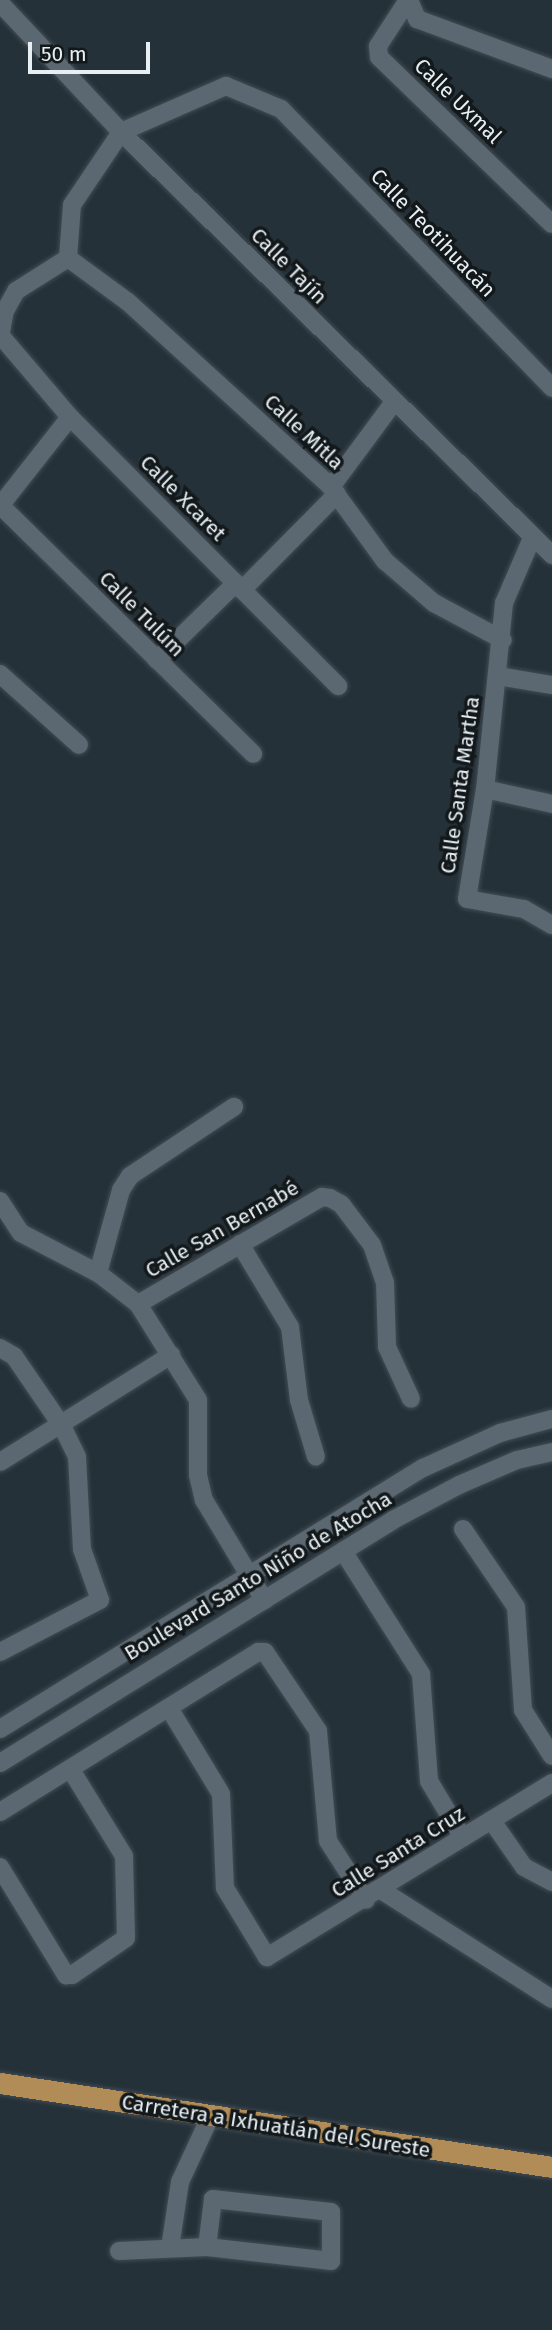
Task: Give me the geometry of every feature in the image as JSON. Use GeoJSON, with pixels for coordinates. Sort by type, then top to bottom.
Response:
{"type":"FeatureCollection","features":[{"type":"Feature","properties":{"kind":"main road","name":"Carretera a Ixhuatlán del Sureste"},"geometry":{"type":"LineString","coordinates":[[0,2083],[552,2167]]}},
{"type":"Feature","properties":{"kind":"street"},"geometry":{"type":"LineString","coordinates":[[409,0],[416,19],[552,69]]}},
{"type":"Feature","properties":{"kind":"street","name":"Calle Uxmal"},"geometry":{"type":"LineString","coordinates":[[409,0],[378,47],[379,57],[552,224]]}},
{"type":"Feature","properties":{"kind":"street","name":"Calle Tajín"},"geometry":{"type":"LineString","coordinates":[[0,3],[121,132],[552,555]]}},
{"type":"Feature","properties":{"kind":"street","name":"Calle Teotihuacán"},"geometry":{"type":"LineString","coordinates":[[121,132],[226,86],[281,109],[552,388]]}},
{"type":"Feature","properties":{"kind":"street"},"geometry":{"type":"LineString","coordinates":[[1,337],[5,311],[16,291],[68,258],[72,205],[121,132]]}},
{"type":"Feature","properties":{"kind":"street","name":"Calle Mitla"},"geometry":{"type":"LineString","coordinates":[[68,258],[128,302],[334,491],[385,561],[434,603],[503,640]]}},
{"type":"Feature","properties":{"kind":"street","name":"Calle Xcaret"},"geometry":{"type":"LineString","coordinates":[[1,337],[71,417],[338,685]]}},
{"type":"Feature","properties":{"kind":"street"},"geometry":{"type":"LineString","coordinates":[[157,660],[239,586],[334,491],[394,402]]}},
{"type":"Feature","properties":{"kind":"street"},"geometry":{"type":"LineString","coordinates":[[0,506],[71,417]]}},
{"type":"Feature","properties":{"kind":"street","name":"Calle Tulúm"},"geometry":{"type":"LineString","coordinates":[[0,506],[253,754]]}},
{"type":"Feature","properties":{"kind":"street","name":"Calle Santa Martha"},"geometry":{"type":"LineString","coordinates":[[532,538],[504,603],[503,640],[485,789],[467,900],[524,909],[552,925]]}},
{"type":"Feature","properties":{"kind":"street"},"geometry":{"type":"LineString","coordinates":[[0,674],[79,745]]}},
{"type":"Feature","properties":{"kind":"street"},"geometry":{"type":"LineString","coordinates":[[498,677],[552,685]]}},
{"type":"Feature","properties":{"kind":"street"},"geometry":{"type":"LineString","coordinates":[[485,789],[552,804]]}},
{"type":"Feature","properties":{"kind":"street"},"geometry":{"type":"LineString","coordinates":[[98,1273],[121,1190],[130,1176],[234,1107]]}},
{"type":"Feature","properties":{"kind":"street","name":"Calle San Bernabé"},"geometry":{"type":"LineString","coordinates":[[138,1304],[321,1197],[330,1198],[341,1204],[372,1245],[384,1282],[387,1347],[411,1399]]}},
{"type":"Feature","properties":{"kind":"street"},"geometry":{"type":"LineString","coordinates":[[0,1201],[21,1233],[98,1273],[138,1304],[198,1400],[198,1475],[204,1500],[264,1600]]}},
{"type":"Feature","properties":{"kind":"street"},"geometry":{"type":"LineString","coordinates":[[240,1244],[290,1327],[299,1400],[316,1457]]}},
{"type":"Feature","properties":{"kind":"street"},"geometry":{"type":"LineString","coordinates":[[0,1348],[14,1356],[62,1426],[77,1458],[82,1549],[100,1600],[0,1652]]}},
{"type":"Feature","properties":{"kind":"street"},"geometry":{"type":"LineString","coordinates":[[0,1462],[62,1426],[171,1355]]}},
{"type":"Feature","properties":{"kind":"street","name":"Boulevard Santo Niño de Atocha"},"geometry":{"type":"LineString","coordinates":[[0,1729],[423,1468],[500,1433],[552,1419]]}},
{"type":"Feature","properties":{"kind":"street","name":"Boulevard Santo Niño de Atocha"},"geometry":{"type":"LineString","coordinates":[[0,1763],[343,1551],[458,1485],[517,1460],[552,1452]]}},
{"type":"Feature","properties":{"kind":"street"},"geometry":{"type":"LineString","coordinates":[[463,1529],[516,1607],[523,1710],[552,1756]]}},
{"type":"Feature","properties":{"kind":"street"},"geometry":{"type":"LineString","coordinates":[[343,1551],[421,1674],[429,1781],[463,1838]]}},
{"type":"Feature","properties":{"kind":"street"},"geometry":{"type":"LineString","coordinates":[[0,1812],[258,1652],[265,1652],[318,1731],[328,1841],[373,1895],[552,1999]]}},
{"type":"Feature","properties":{"kind":"street","name":"Calle Santa Cruz"},"geometry":{"type":"LineString","coordinates":[[169,1708],[221,1794],[225,1888],[267,1957],[373,1895],[552,1783]]}},
{"type":"Feature","properties":{"kind":"street"},"geometry":{"type":"LineString","coordinates":[[0,1867],[65,1975],[72,1975],[126,1937],[128,1927],[124,1856],[71,1770]]}},
{"type":"Feature","properties":{"kind":"street"},"geometry":{"type":"LineString","coordinates":[[492,1821],[524,1867],[552,1882]]}},
{"type":"Feature","properties":{"kind":"street"},"geometry":{"type":"LineString","coordinates":[[170,2248],[180,2182],[210,2117]]}},
{"type":"Feature","properties":{"kind":"street"},"geometry":{"type":"LineString","coordinates":[[120,2251],[208,2247],[331,2261],[331,2212],[214,2199],[208,2247]]}}]}
